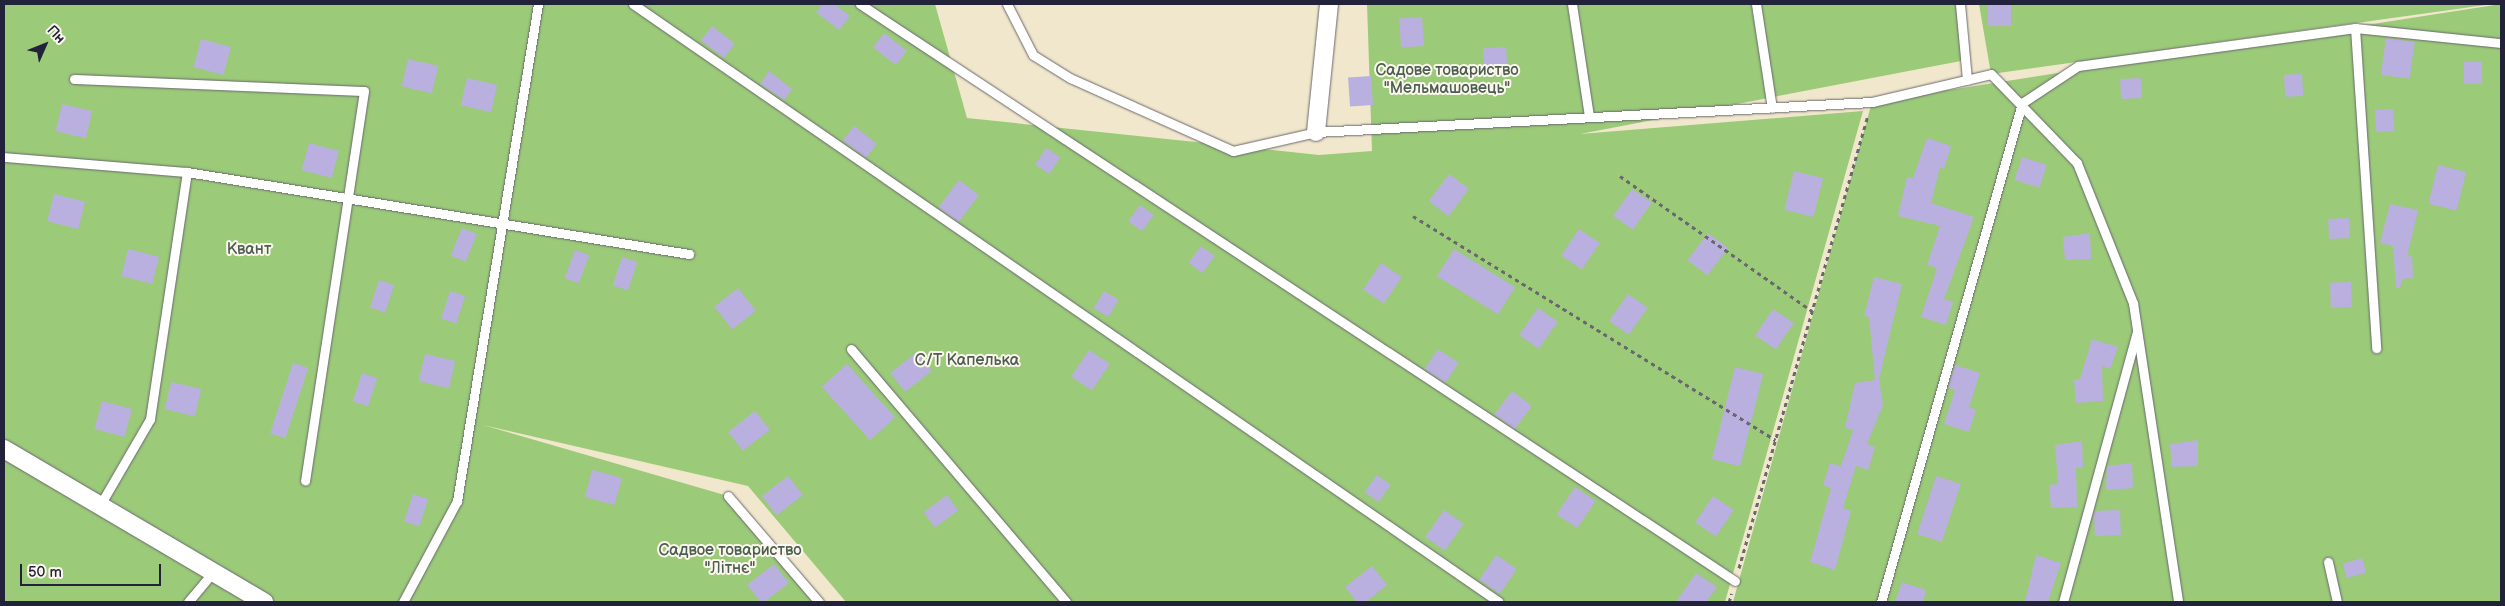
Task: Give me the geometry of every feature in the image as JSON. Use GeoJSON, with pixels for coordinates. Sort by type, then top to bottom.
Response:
{"type":"FeatureCollection","features":[{"type":"Feature","properties":{"kind":"street"},"geometry":{"type":"LineString","coordinates":[[1316,132],[1328,4]]}},
{"type":"Feature","properties":{"kind":"street"},"geometry":{"type":"LineString","coordinates":[[5,451],[264,602]]}},
{"type":"Feature","properties":{"kind":"lane"},"geometry":{"type":"LineString","coordinates":[[403,602],[457,501],[538,4]]}},
{"type":"Feature","properties":{"kind":"lane"},"geometry":{"type":"LineString","coordinates":[[633,4],[1499,602]]}},
{"type":"Feature","properties":{"kind":"lane"},"geometry":{"type":"LineString","coordinates":[[860,4],[1735,581]]}},
{"type":"Feature","properties":{"kind":"lane"},"geometry":{"type":"LineString","coordinates":[[1007,4],[1033,55],[1070,78],[1233,151],[1316,132],[1872,102],[1991,74],[2022,103],[2077,163],[2088,184],[2133,303],[2178,602]]}},
{"type":"Feature","properties":{"kind":"lane"},"geometry":{"type":"LineString","coordinates":[[1572,4],[1589,117]]}},
{"type":"Feature","properties":{"kind":"lane"},"geometry":{"type":"LineString","coordinates":[[1756,4],[1772,108]]}},
{"type":"Feature","properties":{"kind":"lane"},"geometry":{"type":"LineString","coordinates":[[1960,4],[1967,80]]}},
{"type":"Feature","properties":{"kind":"lane"},"geometry":{"type":"LineString","coordinates":[[2355,28],[2376,348]]}},
{"type":"Feature","properties":{"kind":"lane"},"geometry":{"type":"LineString","coordinates":[[1881,602],[2022,103],[2078,66],[2355,28],[2501,43]]}},
{"type":"Feature","properties":{"kind":"lane"},"geometry":{"type":"LineString","coordinates":[[74,79],[364,92],[305,481]]}},
{"type":"Feature","properties":{"kind":"lane"},"geometry":{"type":"LineString","coordinates":[[4,157],[187,172],[689,254]]}},
{"type":"Feature","properties":{"kind":"lane"},"geometry":{"type":"LineString","coordinates":[[100,505],[150,419],[187,172]]}},
{"type":"Feature","properties":{"kind":"lane"},"geometry":{"type":"LineString","coordinates":[[2063,602],[2138,330]]}},
{"type":"Feature","properties":{"kind":"lane"},"geometry":{"type":"LineString","coordinates":[[851,350],[1066,602]]}},
{"type":"Feature","properties":{"kind":"lane"},"geometry":{"type":"LineString","coordinates":[[728,496],[819,602]]}},
{"type":"Feature","properties":{"kind":"lane"},"geometry":{"type":"LineString","coordinates":[[2328,562],[2338,602]]}},
{"type":"Feature","properties":{"kind":"lane"},"geometry":{"type":"LineString","coordinates":[[188,602],[213,572]]}},
{"type":"Feature","properties":{"kind":"path"},"geometry":{"type":"LineString","coordinates":[[1729,602],[1872,102]]}},
{"type":"Feature","properties":{"kind":"path"},"geometry":{"type":"LineString","coordinates":[[1620,176],[1812,312]]}},
{"type":"Feature","properties":{"kind":"path"},"geometry":{"type":"LineString","coordinates":[[1413,216],[1775,440]]}},
{"type":"Feature","properties":{"kind":"green space","name":"С/Т Капелька"},"geometry":{"type":"Polygon","coordinates":[[[4,4],[935,4],[967,118],[1319,155],[1372,151],[1367,4],[1956,4],[1966,60],[1580,134],[1863,111],[1725,602],[846,602],[748,486],[483,425],[728,496],[819,602],[4,602],[4,4]]]}},
{"type":"Feature","properties":{"kind":"green space"},"geometry":{"type":"Polygon","coordinates":[[[1979,4],[2493,4],[1991,74],[1979,4]]]}},
{"type":"Feature","properties":{"kind":"green space"},"geometry":{"type":"Polygon","coordinates":[[[2501,4],[2501,602],[1733,602],[1872,102],[2501,4]]]}},
{"type":"Feature","properties":{"kind":"building"},"geometry":{"type":"Polygon","coordinates":[[[823,4],[834,4],[850,16],[839,30],[816,12],[823,4]]]}},
{"type":"Feature","properties":{"kind":"building"},"geometry":{"type":"Polygon","coordinates":[[[1988,4],[2011,4],[2011,26],[1988,26],[1988,4]]]}},
{"type":"Feature","properties":{"kind":"building"},"geometry":{"type":"Polygon","coordinates":[[[1422,17],[1424,46],[1401,48],[1399,19],[1422,17]]]}},
{"type":"Feature","properties":{"kind":"building"},"geometry":{"type":"Polygon","coordinates":[[[712,26],[735,44],[724,58],[701,40],[712,26]]]}},
{"type":"Feature","properties":{"kind":"building"},"geometry":{"type":"Polygon","coordinates":[[[884,33],[907,51],[896,65],[873,47],[884,33]]]}},
{"type":"Feature","properties":{"kind":"building"},"geometry":{"type":"Polygon","coordinates":[[[2386,38],[2415,42],[2410,79],[2381,75],[2386,38]]]}},
{"type":"Feature","properties":{"kind":"building"},"geometry":{"type":"Polygon","coordinates":[[[201,39],[231,47],[223,75],[193,67],[201,39]]]}},
{"type":"Feature","properties":{"kind":"building"},"geometry":{"type":"Polygon","coordinates":[[[1506,47],[1508,75],[1485,77],[1483,49],[1506,47]]]}},
{"type":"Feature","properties":{"kind":"building"},"geometry":{"type":"Polygon","coordinates":[[[408,59],[438,66],[432,93],[402,86],[408,59]]]}},
{"type":"Feature","properties":{"kind":"building"},"geometry":{"type":"Polygon","coordinates":[[[2464,62],[2482,62],[2482,84],[2464,84],[2464,62]]]}},
{"type":"Feature","properties":{"kind":"building"},"geometry":{"type":"Polygon","coordinates":[[[769,71],[792,89],[784,100],[760,84],[769,71]]]}},
{"type":"Feature","properties":{"kind":"building"},"geometry":{"type":"Polygon","coordinates":[[[2302,74],[2303,96],[2285,97],[2284,75],[2302,74]]]}},
{"type":"Feature","properties":{"kind":"building"},"geometry":{"type":"Polygon","coordinates":[[[1371,76],[1373,105],[1350,107],[1348,78],[1371,76]]]}},
{"type":"Feature","properties":{"kind":"building"},"geometry":{"type":"Polygon","coordinates":[[[467,78],[497,85],[491,112],[461,105],[467,78]]]}},
{"type":"Feature","properties":{"kind":"building"},"geometry":{"type":"Polygon","coordinates":[[[2141,78],[2142,98],[2121,99],[2120,79],[2141,78]]]}},
{"type":"Feature","properties":{"kind":"building"},"geometry":{"type":"Polygon","coordinates":[[[62,104],[92,111],[86,138],[56,131],[62,104]]]}},
{"type":"Feature","properties":{"kind":"building"},"geometry":{"type":"Polygon","coordinates":[[[2393,109],[2394,131],[2376,132],[2375,110],[2393,109]]]}},
{"type":"Feature","properties":{"kind":"building"},"geometry":{"type":"Polygon","coordinates":[[[854,126],[877,144],[866,158],[843,140],[854,126]]]}},
{"type":"Feature","properties":{"kind":"building"},"geometry":{"type":"Polygon","coordinates":[[[1927,138],[1951,146],[1944,169],[1940,167],[1931,203],[1974,217],[1944,299],[1953,302],[1946,325],[1921,317],[1937,268],[1927,265],[1940,226],[1898,216],[1907,177],[1913,178],[1927,138]]]}},
{"type":"Feature","properties":{"kind":"building"},"geometry":{"type":"Polygon","coordinates":[[[309,143],[339,151],[332,178],[302,170],[309,143]]]}},
{"type":"Feature","properties":{"kind":"building"},"geometry":{"type":"Polygon","coordinates":[[[1046,148],[1060,157],[1049,174],[1035,165],[1046,148]]]}},
{"type":"Feature","properties":{"kind":"building"},"geometry":{"type":"Polygon","coordinates":[[[2022,157],[2047,165],[2039,188],[2015,180],[2022,157]]]}},
{"type":"Feature","properties":{"kind":"building"},"geometry":{"type":"Polygon","coordinates":[[[2438,165],[2466,172],[2456,211],[2428,204],[2438,165]]]}},
{"type":"Feature","properties":{"kind":"building"},"geometry":{"type":"Polygon","coordinates":[[[1794,171],[1823,178],[1813,217],[1784,210],[1794,171]]]}},
{"type":"Feature","properties":{"kind":"building"},"geometry":{"type":"Polygon","coordinates":[[[1449,174],[1469,189],[1449,216],[1429,201],[1449,174]]]}},
{"type":"Feature","properties":{"kind":"building"},"geometry":{"type":"Polygon","coordinates":[[[959,180],[979,195],[959,222],[939,207],[959,180]]]}},
{"type":"Feature","properties":{"kind":"building"},"geometry":{"type":"Polygon","coordinates":[[[1632,189],[1652,203],[1633,230],[1613,216],[1632,189]]]}},
{"type":"Feature","properties":{"kind":"building"},"geometry":{"type":"Polygon","coordinates":[[[54,194],[85,202],[78,229],[47,221],[54,194]]]}},
{"type":"Feature","properties":{"kind":"building"},"geometry":{"type":"Polygon","coordinates":[[[2390,204],[2418,210],[2407,257],[2412,256],[2413,278],[2402,279],[2400,288],[2396,288],[2393,246],[2380,243],[2390,204]]]}},
{"type":"Feature","properties":{"kind":"building"},"geometry":{"type":"Polygon","coordinates":[[[1140,205],[1154,215],[1142,231],[1128,221],[1140,205]]]}},
{"type":"Feature","properties":{"kind":"building"},"geometry":{"type":"Polygon","coordinates":[[[2349,218],[2350,238],[2329,239],[2328,219],[2349,218]]]}},
{"type":"Feature","properties":{"kind":"building"},"geometry":{"type":"Polygon","coordinates":[[[462,228],[477,234],[466,262],[451,256],[462,228]]]}},
{"type":"Feature","properties":{"kind":"building"},"geometry":{"type":"Polygon","coordinates":[[[1579,229],[1600,243],[1582,270],[1561,256],[1579,229]]]}},
{"type":"Feature","properties":{"kind":"building"},"geometry":{"type":"Polygon","coordinates":[[[1708,233],[1728,248],[1708,275],[1688,260],[1708,233]]]}},
{"type":"Feature","properties":{"kind":"building"},"geometry":{"type":"Polygon","coordinates":[[[2090,233],[2091,259],[2065,260],[2063,237],[2090,233]]]}},
{"type":"Feature","properties":{"kind":"building"},"geometry":{"type":"Polygon","coordinates":[[[1201,246],[1215,256],[1202,273],[1189,263],[1201,246]]]}},
{"type":"Feature","properties":{"kind":"building"},"geometry":{"type":"Polygon","coordinates":[[[128,249],[159,257],[152,284],[121,276],[128,249]]]}},
{"type":"Feature","properties":{"kind":"building"},"geometry":{"type":"Polygon","coordinates":[[[1454,249],[1515,287],[1498,314],[1437,276],[1454,249]]]}},
{"type":"Feature","properties":{"kind":"building"},"geometry":{"type":"Polygon","coordinates":[[[575,250],[589,255],[579,283],[565,278],[575,250]]]}},
{"type":"Feature","properties":{"kind":"building"},"geometry":{"type":"Polygon","coordinates":[[[622,257],[637,262],[628,290],[613,286],[622,257]]]}},
{"type":"Feature","properties":{"kind":"building"},"geometry":{"type":"Polygon","coordinates":[[[1381,263],[1402,277],[1384,304],[1363,290],[1381,263]]]}},
{"type":"Feature","properties":{"kind":"building"},"geometry":{"type":"Polygon","coordinates":[[[1874,277],[1902,284],[1879,379],[1883,405],[1867,444],[1875,447],[1868,470],[1856,466],[1843,508],[1851,511],[1835,570],[1810,562],[1831,488],[1823,485],[1830,463],[1841,466],[1853,430],[1845,428],[1855,383],[1875,380],[1869,317],[1864,316],[1874,277]]]}},
{"type":"Feature","properties":{"kind":"building"},"geometry":{"type":"Polygon","coordinates":[[[379,280],[394,285],[385,313],[370,308],[379,280]]]}},
{"type":"Feature","properties":{"kind":"building"},"geometry":{"type":"Polygon","coordinates":[[[2351,282],[2352,307],[2331,308],[2330,283],[2351,282]]]}},
{"type":"Feature","properties":{"kind":"building"},"geometry":{"type":"Polygon","coordinates":[[[738,288],[756,311],[732,329],[714,306],[738,288]]]}},
{"type":"Feature","properties":{"kind":"building"},"geometry":{"type":"Polygon","coordinates":[[[450,291],[465,296],[456,324],[441,319],[450,291]]]}},
{"type":"Feature","properties":{"kind":"building"},"geometry":{"type":"Polygon","coordinates":[[[1104,291],[1119,300],[1108,317],[1094,308],[1104,291]]]}},
{"type":"Feature","properties":{"kind":"building"},"geometry":{"type":"Polygon","coordinates":[[[1628,294],[1648,308],[1629,335],[1609,321],[1628,294]]]}},
{"type":"Feature","properties":{"kind":"building"},"geometry":{"type":"Polygon","coordinates":[[[1538,308],[1558,322],[1539,349],[1519,335],[1538,308]]]}},
{"type":"Feature","properties":{"kind":"building"},"geometry":{"type":"Polygon","coordinates":[[[1773,309],[1794,323],[1776,350],[1755,336],[1773,309]]]}},
{"type":"Feature","properties":{"kind":"building"},"geometry":{"type":"Polygon","coordinates":[[[2092,339],[2118,347],[2110,369],[2102,366],[2103,401],[2076,403],[2074,380],[2080,379],[2092,339]]]}},
{"type":"Feature","properties":{"kind":"building"},"geometry":{"type":"Polygon","coordinates":[[[1438,349],[1459,363],[1445,383],[1425,369],[1438,349]]]}},
{"type":"Feature","properties":{"kind":"building"},"geometry":{"type":"Polygon","coordinates":[[[1089,350],[1110,364],[1092,391],[1071,377],[1089,350]]]}},
{"type":"Feature","properties":{"kind":"building"},"geometry":{"type":"Polygon","coordinates":[[[917,352],[932,371],[905,392],[890,373],[917,352]]]}},
{"type":"Feature","properties":{"kind":"building"},"geometry":{"type":"Polygon","coordinates":[[[425,354],[455,361],[449,388],[419,381],[425,354]]]}},
{"type":"Feature","properties":{"kind":"building"},"geometry":{"type":"Polygon","coordinates":[[[293,363],[308,368],[285,438],[270,433],[293,363]]]}},
{"type":"Feature","properties":{"kind":"building"},"geometry":{"type":"Polygon","coordinates":[[[847,364],[895,418],[870,440],[822,387],[847,364]]]}},
{"type":"Feature","properties":{"kind":"building"},"geometry":{"type":"Polygon","coordinates":[[[1955,365],[1980,373],[1969,407],[1976,410],[1969,432],[1944,424],[1955,390],[1948,388],[1955,365]]]}},
{"type":"Feature","properties":{"kind":"building"},"geometry":{"type":"Polygon","coordinates":[[[1735,367],[1763,374],[1740,466],[1712,459],[1735,367]]]}},
{"type":"Feature","properties":{"kind":"building"},"geometry":{"type":"Polygon","coordinates":[[[362,373],[377,378],[368,406],[353,402],[362,373]]]}},
{"type":"Feature","properties":{"kind":"building"},"geometry":{"type":"Polygon","coordinates":[[[171,382],[201,389],[195,416],[165,409],[171,382]]]}},
{"type":"Feature","properties":{"kind":"building"},"geometry":{"type":"Polygon","coordinates":[[[1512,391],[1532,406],[1515,429],[1495,414],[1512,391]]]}},
{"type":"Feature","properties":{"kind":"building"},"geometry":{"type":"Polygon","coordinates":[[[102,401],[132,409],[124,437],[94,429],[102,401]]]}},
{"type":"Feature","properties":{"kind":"building"},"geometry":{"type":"Polygon","coordinates":[[[755,411],[770,430],[743,451],[728,432],[755,411]]]}},
{"type":"Feature","properties":{"kind":"building"},"geometry":{"type":"Polygon","coordinates":[[[2198,440],[2198,466],[2172,467],[2170,444],[2198,440]]]}},
{"type":"Feature","properties":{"kind":"building"},"geometry":{"type":"Polygon","coordinates":[[[2082,441],[2083,467],[2076,468],[2077,507],[2051,508],[2049,485],[2058,484],[2055,445],[2082,441]]]}},
{"type":"Feature","properties":{"kind":"building"},"geometry":{"type":"Polygon","coordinates":[[[2132,463],[2133,488],[2106,490],[2107,466],[2132,463]]]}},
{"type":"Feature","properties":{"kind":"building"},"geometry":{"type":"Polygon","coordinates":[[[592,470],[622,478],[615,505],[585,497],[592,470]]]}},
{"type":"Feature","properties":{"kind":"building"},"geometry":{"type":"Polygon","coordinates":[[[1377,475],[1391,485],[1378,502],[1365,492],[1377,475]]]}},
{"type":"Feature","properties":{"kind":"building"},"geometry":{"type":"Polygon","coordinates":[[[788,476],[803,495],[777,515],[762,496],[788,476]]]}},
{"type":"Feature","properties":{"kind":"building"},"geometry":{"type":"Polygon","coordinates":[[[1936,476],[1961,484],[1942,542],[1917,534],[1936,476]]]}},
{"type":"Feature","properties":{"kind":"building"},"geometry":{"type":"Polygon","coordinates":[[[1575,487],[1596,501],[1577,528],[1557,514],[1575,487]]]}},
{"type":"Feature","properties":{"kind":"building"},"geometry":{"type":"Polygon","coordinates":[[[413,494],[428,499],[419,527],[404,522],[413,494]]]}},
{"type":"Feature","properties":{"kind":"building"},"geometry":{"type":"Polygon","coordinates":[[[947,495],[958,510],[935,527],[924,512],[947,495]]]}},
{"type":"Feature","properties":{"kind":"building"},"geometry":{"type":"Polygon","coordinates":[[[1713,496],[1734,510],[1716,537],[1695,523],[1713,496]]]}},
{"type":"Feature","properties":{"kind":"building"},"geometry":{"type":"Polygon","coordinates":[[[1444,510],[1464,524],[1445,551],[1425,537],[1444,510]]]}},
{"type":"Feature","properties":{"kind":"building"},"geometry":{"type":"Polygon","coordinates":[[[2120,510],[2121,535],[2095,536],[2094,511],[2120,510]]]}},
{"type":"Feature","properties":{"kind":"building"},"geometry":{"type":"Polygon","coordinates":[[[1496,555],[1517,569],[1500,594],[1479,580],[1496,555]]]}},
{"type":"Feature","properties":{"kind":"building"},"geometry":{"type":"Polygon","coordinates":[[[2036,555],[2061,563],[2048,602],[2025,602],[2036,555]]]}},
{"type":"Feature","properties":{"kind":"building"},"geometry":{"type":"Polygon","coordinates":[[[2362,558],[2366,572],[2347,578],[2343,564],[2362,558]]]}},
{"type":"Feature","properties":{"kind":"building"},"geometry":{"type":"Polygon","coordinates":[[[774,564],[789,583],[764,602],[761,602],[747,585],[774,564]]]}},
{"type":"Feature","properties":{"kind":"building"},"geometry":{"type":"Polygon","coordinates":[[[1372,566],[1387,585],[1366,602],[1357,602],[1345,587],[1372,566]]]}},
{"type":"Feature","properties":{"kind":"building"},"geometry":{"type":"Polygon","coordinates":[[[1696,573],[1717,587],[1706,602],[1676,602],[1696,573]]]}},
{"type":"Feature","properties":{"kind":"building"},"geometry":{"type":"Polygon","coordinates":[[[1902,582],[1926,590],[1923,602],[1895,602],[1902,582]]]}},
{"type":"Feature","properties":{"kind":"park label","name":"Садове товариство \"Мельмашовець\""},"geometry":{"type":"Point","coordinates":[1447,80]}},
{"type":"Feature","properties":{"kind":"park label","name":"Квант"},"geometry":{"type":"Point","coordinates":[249,250]}},
{"type":"Feature","properties":{"kind":"park label","name":"Садвое товариство \"Літнє\""},"geometry":{"type":"Point","coordinates":[730,560]}}]}
